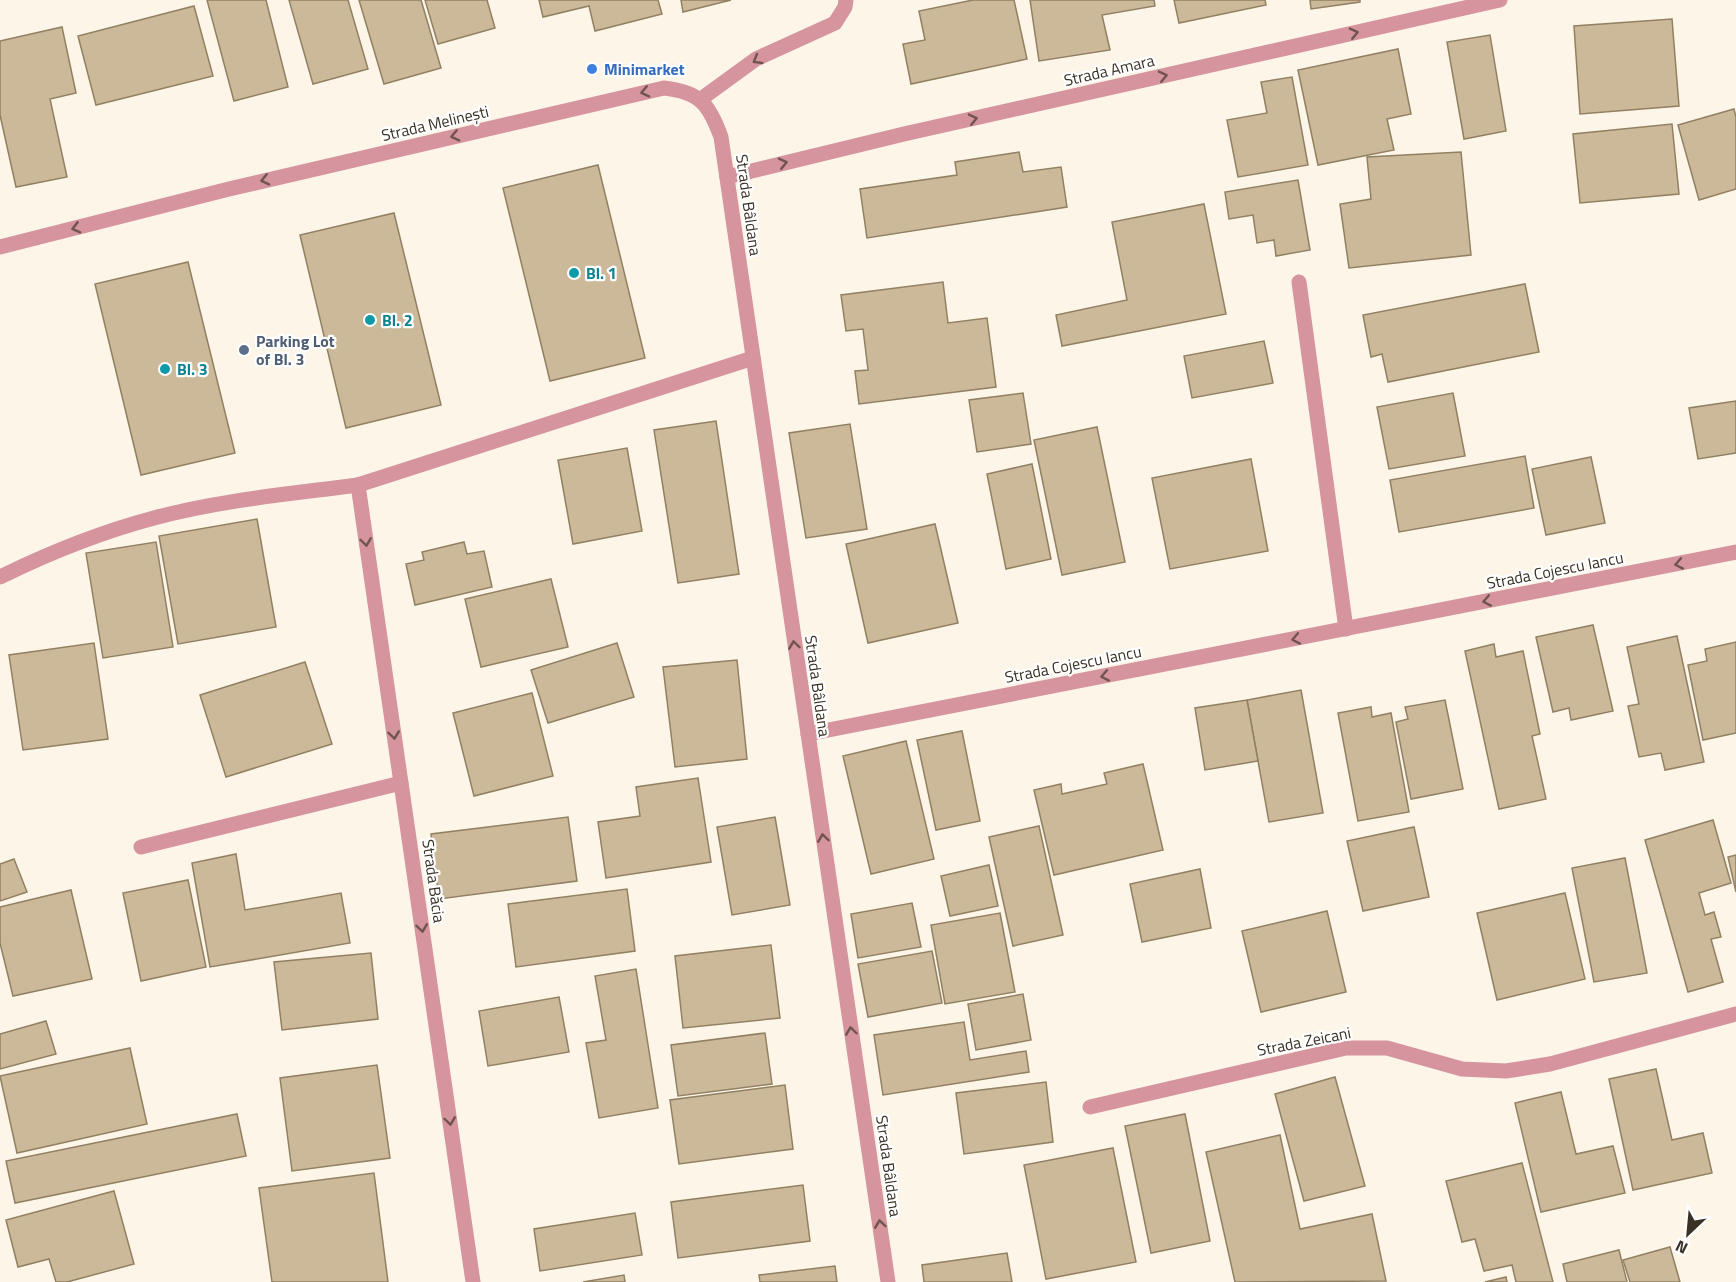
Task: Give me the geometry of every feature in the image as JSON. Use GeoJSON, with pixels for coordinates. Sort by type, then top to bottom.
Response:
{"type":"FeatureCollection","features":[{"type":"Feature","properties":{"kind":"street"},"geometry":{"type":"LineString","coordinates":[[701,99],[756,59],[835,23],[845,7],[846,0]]}},
{"type":"Feature","properties":{"kind":"street","name":"Strada Amara"},"geometry":{"type":"LineString","coordinates":[[727,177],[915,132],[1494,1]]}},
{"type":"Feature","properties":{"kind":"street","name":"Strada Melinești"},"geometry":{"type":"LineString","coordinates":[[0,247],[229,189],[664,88],[682,90],[701,99]]}},
{"type":"Feature","properties":{"kind":"street","name":"Strada Bâldana"},"geometry":{"type":"LineString","coordinates":[[701,99],[713,115],[721,137],[888,1282]]}},
{"type":"Feature","properties":{"kind":"street"},"geometry":{"type":"LineString","coordinates":[[1299,282],[1346,629]]}},
{"type":"Feature","properties":{"kind":"street"},"geometry":{"type":"LineString","coordinates":[[0,577],[88,538],[155,517],[221,504],[358,485],[753,358]]}},
{"type":"Feature","properties":{"kind":"street","name":"Strada Băcia"},"geometry":{"type":"LineString","coordinates":[[358,485],[474,1282]]}},
{"type":"Feature","properties":{"kind":"street","name":"Strada Cojescu Iancu"},"geometry":{"type":"LineString","coordinates":[[808,734],[1736,552]]}},
{"type":"Feature","properties":{"kind":"street"},"geometry":{"type":"LineString","coordinates":[[141,847],[401,783]]}},
{"type":"Feature","properties":{"kind":"street","name":"Strada Zeicani"},"geometry":{"type":"LineString","coordinates":[[1090,1107],[1346,1048],[1387,1048],[1462,1069],[1506,1071],[1550,1064],[1736,1014]]}},
{"type":"Feature","properties":{"kind":"building"},"geometry":{"type":"Polygon","coordinates":[[[207,0],[266,0],[288,87],[234,101],[207,0]]]}},
{"type":"Feature","properties":{"kind":"building"},"geometry":{"type":"Polygon","coordinates":[[[289,0],[348,0],[368,69],[313,84],[289,0]]]}},
{"type":"Feature","properties":{"kind":"building"},"geometry":{"type":"Polygon","coordinates":[[[359,0],[421,0],[441,68],[384,84],[359,0]]]}},
{"type":"Feature","properties":{"kind":"building"},"geometry":{"type":"Polygon","coordinates":[[[425,0],[487,0],[495,28],[438,44],[425,0]]]}},
{"type":"Feature","properties":{"kind":"building"},"geometry":{"type":"Polygon","coordinates":[[[539,0],[658,0],[662,14],[595,31],[589,6],[543,17],[539,0]]]}},
{"type":"Feature","properties":{"kind":"building"},"geometry":{"type":"Polygon","coordinates":[[[681,0],[731,0],[683,12],[681,0]]]}},
{"type":"Feature","properties":{"kind":"building"},"geometry":{"type":"Polygon","coordinates":[[[973,0],[1014,0],[1027,59],[911,84],[903,44],[925,40],[919,11],[973,0]]]}},
{"type":"Feature","properties":{"kind":"building"},"geometry":{"type":"Polygon","coordinates":[[[1030,0],[1154,0],[1155,6],[1102,15],[1110,50],[1039,61],[1030,0]]]}},
{"type":"Feature","properties":{"kind":"building"},"geometry":{"type":"Polygon","coordinates":[[[1174,0],[1265,0],[1266,5],[1179,23],[1174,0]]]}},
{"type":"Feature","properties":{"kind":"building"},"geometry":{"type":"Polygon","coordinates":[[[1310,0],[1360,0],[1360,2],[1311,9],[1310,0]]]}},
{"type":"Feature","properties":{"kind":"building"},"geometry":{"type":"Polygon","coordinates":[[[194,6],[213,76],[96,105],[78,36],[194,6]]]}},
{"type":"Feature","properties":{"kind":"building"},"geometry":{"type":"Polygon","coordinates":[[[1672,19],[1679,106],[1580,114],[1574,26],[1672,19]]]}},
{"type":"Feature","properties":{"kind":"building"},"geometry":{"type":"Polygon","coordinates":[[[62,27],[76,93],[50,99],[67,177],[16,187],[0,115],[0,41],[62,27]]]}},
{"type":"Feature","properties":{"kind":"building"},"geometry":{"type":"Polygon","coordinates":[[[1490,35],[1506,131],[1464,139],[1447,42],[1490,35]]]}},
{"type":"Feature","properties":{"kind":"building"},"geometry":{"type":"Polygon","coordinates":[[[1398,49],[1411,114],[1387,119],[1394,150],[1318,165],[1298,70],[1398,49]]]}},
{"type":"Feature","properties":{"kind":"building"},"geometry":{"type":"Polygon","coordinates":[[[1292,77],[1308,165],[1238,177],[1227,120],[1267,113],[1261,82],[1292,77]]]}},
{"type":"Feature","properties":{"kind":"building"},"geometry":{"type":"Polygon","coordinates":[[[1734,109],[1736,189],[1699,200],[1678,125],[1734,109]]]}},
{"type":"Feature","properties":{"kind":"building"},"geometry":{"type":"Polygon","coordinates":[[[1672,124],[1679,194],[1580,203],[1573,134],[1672,124]]]}},
{"type":"Feature","properties":{"kind":"building"},"geometry":{"type":"Polygon","coordinates":[[[1019,152],[1023,172],[1061,167],[1067,207],[867,238],[860,189],[957,175],[955,162],[1019,152]]]}},
{"type":"Feature","properties":{"kind":"building"},"geometry":{"type":"Polygon","coordinates":[[[1461,152],[1471,255],[1349,268],[1340,204],[1371,199],[1367,157],[1461,152]]]}},
{"type":"Feature","properties":{"kind":"building","name":"Bl. 1"},"geometry":{"type":"Polygon","coordinates":[[[598,165],[645,358],[550,381],[503,188],[598,165]]]}},
{"type":"Feature","properties":{"kind":"building"},"geometry":{"type":"Polygon","coordinates":[[[1298,180],[1310,250],[1276,256],[1274,240],[1257,243],[1253,215],[1229,219],[1225,192],[1298,180]]]}},
{"type":"Feature","properties":{"kind":"building"},"geometry":{"type":"Polygon","coordinates":[[[1204,204],[1226,314],[1062,346],[1056,315],[1127,300],[1112,222],[1204,204]]]}},
{"type":"Feature","properties":{"kind":"building","name":"Bl. 2"},"geometry":{"type":"Polygon","coordinates":[[[394,213],[441,405],[346,428],[300,235],[394,213]]]}},
{"type":"Feature","properties":{"kind":"building","name":"Bl. 3"},"geometry":{"type":"Polygon","coordinates":[[[188,262],[235,453],[141,475],[95,284],[188,262]]]}},
{"type":"Feature","properties":{"kind":"building"},"geometry":{"type":"Polygon","coordinates":[[[943,282],[948,323],[987,318],[996,387],[859,404],[855,371],[868,370],[863,329],[846,331],[841,295],[943,282]]]}},
{"type":"Feature","properties":{"kind":"building"},"geometry":{"type":"Polygon","coordinates":[[[1525,284],[1539,352],[1388,382],[1382,354],[1371,357],[1363,315],[1525,284]]]}},
{"type":"Feature","properties":{"kind":"building"},"geometry":{"type":"Polygon","coordinates":[[[1264,341],[1273,383],[1192,398],[1184,356],[1264,341]]]}},
{"type":"Feature","properties":{"kind":"building"},"geometry":{"type":"Polygon","coordinates":[[[1023,393],[1031,444],[977,452],[969,400],[1023,393]]]}},
{"type":"Feature","properties":{"kind":"building"},"geometry":{"type":"Polygon","coordinates":[[[1453,393],[1465,456],[1389,469],[1377,407],[1453,393]]]}},
{"type":"Feature","properties":{"kind":"building"},"geometry":{"type":"Polygon","coordinates":[[[1736,401],[1736,453],[1698,459],[1689,408],[1736,401]]]}},
{"type":"Feature","properties":{"kind":"building"},"geometry":{"type":"Polygon","coordinates":[[[716,421],[739,574],[678,583],[654,430],[716,421]]]}},
{"type":"Feature","properties":{"kind":"building"},"geometry":{"type":"Polygon","coordinates":[[[850,424],[867,529],[806,538],[789,433],[850,424]]]}},
{"type":"Feature","properties":{"kind":"building"},"geometry":{"type":"Polygon","coordinates":[[[1097,427],[1125,562],[1062,575],[1034,440],[1097,427]]]}},
{"type":"Feature","properties":{"kind":"building"},"geometry":{"type":"Polygon","coordinates":[[[627,448],[642,531],[573,544],[558,460],[627,448]]]}},
{"type":"Feature","properties":{"kind":"building"},"geometry":{"type":"Polygon","coordinates":[[[1525,456],[1534,508],[1399,532],[1390,480],[1525,456]]]}},
{"type":"Feature","properties":{"kind":"building"},"geometry":{"type":"Polygon","coordinates":[[[1591,457],[1605,523],[1546,535],[1532,469],[1591,457]]]}},
{"type":"Feature","properties":{"kind":"building"},"geometry":{"type":"Polygon","coordinates":[[[1251,459],[1268,551],[1170,569],[1152,478],[1251,459]]]}},
{"type":"Feature","properties":{"kind":"building"},"geometry":{"type":"Polygon","coordinates":[[[1032,464],[1051,559],[1006,569],[987,474],[1032,464]]]}},
{"type":"Feature","properties":{"kind":"building"},"geometry":{"type":"Polygon","coordinates":[[[257,519],[276,627],[178,644],[159,536],[257,519]]]}},
{"type":"Feature","properties":{"kind":"building"},"geometry":{"type":"Polygon","coordinates":[[[935,524],[958,623],[868,643],[846,544],[935,524]]]}},
{"type":"Feature","properties":{"kind":"building"},"geometry":{"type":"Polygon","coordinates":[[[156,542],[173,647],[103,658],[86,553],[156,542]]]}},
{"type":"Feature","properties":{"kind":"building"},"geometry":{"type":"Polygon","coordinates":[[[464,542],[467,554],[484,551],[492,587],[415,605],[406,564],[424,560],[422,552],[464,542]]]}},
{"type":"Feature","properties":{"kind":"building"},"geometry":{"type":"Polygon","coordinates":[[[551,579],[568,647],[481,667],[465,599],[551,579]]]}},
{"type":"Feature","properties":{"kind":"building"},"geometry":{"type":"Polygon","coordinates":[[[1593,625],[1613,711],[1571,720],[1569,708],[1553,712],[1536,637],[1593,625]]]}},
{"type":"Feature","properties":{"kind":"building"},"geometry":{"type":"Polygon","coordinates":[[[1677,636],[1704,762],[1665,770],[1661,753],[1639,757],[1628,706],[1639,704],[1627,647],[1677,636]]]}},
{"type":"Feature","properties":{"kind":"building"},"geometry":{"type":"Polygon","coordinates":[[[1736,642],[1736,733],[1703,740],[1688,665],[1707,661],[1705,649],[1736,642]]]}},
{"type":"Feature","properties":{"kind":"building"},"geometry":{"type":"Polygon","coordinates":[[[94,643],[108,739],[23,750],[9,655],[94,643]]]}},
{"type":"Feature","properties":{"kind":"building"},"geometry":{"type":"Polygon","coordinates":[[[617,643],[634,697],[548,723],[531,670],[617,643]]]}},
{"type":"Feature","properties":{"kind":"building"},"geometry":{"type":"Polygon","coordinates":[[[1494,644],[1496,657],[1523,651],[1540,734],[1532,736],[1546,799],[1499,809],[1465,651],[1494,644]]]}},
{"type":"Feature","properties":{"kind":"building"},"geometry":{"type":"Polygon","coordinates":[[[737,660],[747,759],[675,767],[663,667],[737,660]]]}},
{"type":"Feature","properties":{"kind":"building"},"geometry":{"type":"Polygon","coordinates":[[[305,662],[332,744],[226,777],[200,695],[305,662]]]}},
{"type":"Feature","properties":{"kind":"building"},"geometry":{"type":"Polygon","coordinates":[[[1301,690],[1323,813],[1269,822],[1247,700],[1301,690]]]}},
{"type":"Feature","properties":{"kind":"building"},"geometry":{"type":"Polygon","coordinates":[[[532,693],[553,776],[474,796],[453,713],[532,693]]]}},
{"type":"Feature","properties":{"kind":"building"},"geometry":{"type":"Polygon","coordinates":[[[1247,700],[1258,761],[1205,770],[1195,708],[1247,700]]]}},
{"type":"Feature","properties":{"kind":"building"},"geometry":{"type":"Polygon","coordinates":[[[1445,700],[1463,789],[1411,799],[1396,722],[1408,719],[1405,707],[1445,700]]]}},
{"type":"Feature","properties":{"kind":"building"},"geometry":{"type":"Polygon","coordinates":[[[1371,707],[1372,717],[1391,713],[1409,812],[1358,821],[1338,713],[1371,707]]]}},
{"type":"Feature","properties":{"kind":"building"},"geometry":{"type":"Polygon","coordinates":[[[962,731],[980,821],[936,830],[917,740],[962,731]]]}},
{"type":"Feature","properties":{"kind":"building"},"geometry":{"type":"Polygon","coordinates":[[[906,741],[934,859],[871,874],[843,756],[906,741]]]}},
{"type":"Feature","properties":{"kind":"building"},"geometry":{"type":"Polygon","coordinates":[[[1143,764],[1163,850],[1054,875],[1034,790],[1061,784],[1062,794],[1107,784],[1104,773],[1143,764]]]}},
{"type":"Feature","properties":{"kind":"building"},"geometry":{"type":"Polygon","coordinates":[[[698,778],[711,862],[606,878],[598,822],[640,816],[636,787],[698,778]]]}},
{"type":"Feature","properties":{"kind":"building"},"geometry":{"type":"Polygon","coordinates":[[[568,817],[577,881],[439,899],[431,834],[568,817]]]}},
{"type":"Feature","properties":{"kind":"building"},"geometry":{"type":"Polygon","coordinates":[[[775,817],[790,905],[732,915],[717,827],[775,817]]]}},
{"type":"Feature","properties":{"kind":"building"},"geometry":{"type":"Polygon","coordinates":[[[1713,820],[1731,883],[1699,893],[1705,915],[1714,912],[1721,937],[1711,939],[1723,982],[1688,992],[1645,840],[1713,820]]]}},
{"type":"Feature","properties":{"kind":"building"},"geometry":{"type":"Polygon","coordinates":[[[1039,826],[1063,935],[1013,946],[989,837],[1039,826]]]}},
{"type":"Feature","properties":{"kind":"building"},"geometry":{"type":"Polygon","coordinates":[[[1414,827],[1429,897],[1363,911],[1347,841],[1414,827]]]}},
{"type":"Feature","properties":{"kind":"building"},"geometry":{"type":"Polygon","coordinates":[[[236,854],[245,910],[341,893],[350,943],[210,967],[192,863],[236,854]]]}},
{"type":"Feature","properties":{"kind":"building"},"geometry":{"type":"Polygon","coordinates":[[[1736,855],[1736,892],[1728,857],[1736,855]]]}},
{"type":"Feature","properties":{"kind":"building"},"geometry":{"type":"Polygon","coordinates":[[[1625,858],[1647,973],[1594,982],[1572,868],[1625,858]]]}},
{"type":"Feature","properties":{"kind":"building"},"geometry":{"type":"Polygon","coordinates":[[[14,859],[27,892],[0,901],[0,864],[14,859]]]}},
{"type":"Feature","properties":{"kind":"building"},"geometry":{"type":"Polygon","coordinates":[[[989,865],[998,906],[950,916],[941,876],[989,865]]]}},
{"type":"Feature","properties":{"kind":"building"},"geometry":{"type":"Polygon","coordinates":[[[1200,869],[1211,928],[1142,942],[1130,884],[1200,869]]]}},
{"type":"Feature","properties":{"kind":"building"},"geometry":{"type":"Polygon","coordinates":[[[188,880],[206,967],[141,981],[123,893],[188,880]]]}},
{"type":"Feature","properties":{"kind":"building"},"geometry":{"type":"Polygon","coordinates":[[[627,889],[635,951],[516,967],[508,904],[627,889]]]}},
{"type":"Feature","properties":{"kind":"building"},"geometry":{"type":"Polygon","coordinates":[[[71,890],[92,979],[13,996],[0,943],[0,907],[71,890]]]}},
{"type":"Feature","properties":{"kind":"building"},"geometry":{"type":"Polygon","coordinates":[[[1565,893],[1585,979],[1497,1000],[1477,913],[1565,893]]]}},
{"type":"Feature","properties":{"kind":"building"},"geometry":{"type":"Polygon","coordinates":[[[912,903],[921,947],[858,958],[851,914],[912,903]]]}},
{"type":"Feature","properties":{"kind":"building"},"geometry":{"type":"Polygon","coordinates":[[[1327,911],[1346,992],[1261,1012],[1242,931],[1327,911]]]}},
{"type":"Feature","properties":{"kind":"building"},"geometry":{"type":"Polygon","coordinates":[[[1000,913],[1015,992],[945,1004],[931,925],[1000,913]]]}},
{"type":"Feature","properties":{"kind":"building"},"geometry":{"type":"Polygon","coordinates":[[[771,945],[780,1018],[683,1028],[675,956],[771,945]]]}},
{"type":"Feature","properties":{"kind":"building"},"geometry":{"type":"Polygon","coordinates":[[[932,951],[942,1003],[868,1017],[858,964],[932,951]]]}},
{"type":"Feature","properties":{"kind":"building"},"geometry":{"type":"Polygon","coordinates":[[[371,953],[378,1019],[282,1030],[274,962],[371,953]]]}},
{"type":"Feature","properties":{"kind":"building"},"geometry":{"type":"Polygon","coordinates":[[[636,969],[658,1108],[599,1118],[586,1043],[606,1040],[595,976],[636,969]]]}},
{"type":"Feature","properties":{"kind":"building"},"geometry":{"type":"Polygon","coordinates":[[[1023,994],[1031,1040],[976,1050],[968,1004],[1023,994]]]}},
{"type":"Feature","properties":{"kind":"building"},"geometry":{"type":"Polygon","coordinates":[[[559,997],[569,1052],[488,1066],[479,1011],[559,997]]]}},
{"type":"Feature","properties":{"kind":"building"},"geometry":{"type":"Polygon","coordinates":[[[46,1021],[56,1054],[0,1069],[0,1034],[46,1021]]]}},
{"type":"Feature","properties":{"kind":"building"},"geometry":{"type":"Polygon","coordinates":[[[964,1022],[970,1060],[1026,1051],[1029,1072],[883,1095],[874,1035],[964,1022]]]}},
{"type":"Feature","properties":{"kind":"building"},"geometry":{"type":"Polygon","coordinates":[[[765,1033],[772,1084],[678,1096],[671,1045],[765,1033]]]}},
{"type":"Feature","properties":{"kind":"building"},"geometry":{"type":"Polygon","coordinates":[[[130,1048],[147,1124],[17,1153],[0,1076],[130,1048]]]}},
{"type":"Feature","properties":{"kind":"building"},"geometry":{"type":"Polygon","coordinates":[[[377,1065],[390,1158],[292,1171],[280,1078],[377,1065]]]}},
{"type":"Feature","properties":{"kind":"building"},"geometry":{"type":"Polygon","coordinates":[[[1656,1069],[1672,1140],[1703,1133],[1712,1173],[1633,1190],[1609,1079],[1656,1069]]]}},
{"type":"Feature","properties":{"kind":"building"},"geometry":{"type":"Polygon","coordinates":[[[1335,1077],[1365,1186],[1304,1201],[1275,1094],[1335,1077]]]}},
{"type":"Feature","properties":{"kind":"building"},"geometry":{"type":"Polygon","coordinates":[[[1046,1082],[1053,1142],[964,1154],[956,1093],[1046,1082]]]}},
{"type":"Feature","properties":{"kind":"building"},"geometry":{"type":"Polygon","coordinates":[[[785,1085],[793,1149],[679,1164],[670,1100],[785,1085]]]}},
{"type":"Feature","properties":{"kind":"building"},"geometry":{"type":"Polygon","coordinates":[[[1561,1092],[1576,1154],[1613,1146],[1625,1193],[1541,1212],[1515,1103],[1561,1092]]]}},
{"type":"Feature","properties":{"kind":"building"},"geometry":{"type":"Polygon","coordinates":[[[237,1114],[246,1156],[15,1203],[6,1161],[237,1114]]]}},
{"type":"Feature","properties":{"kind":"building"},"geometry":{"type":"Polygon","coordinates":[[[1185,1114],[1210,1241],[1151,1253],[1125,1126],[1185,1114]]]}},
{"type":"Feature","properties":{"kind":"building"},"geometry":{"type":"Polygon","coordinates":[[[1280,1135],[1300,1229],[1372,1214],[1386,1281],[1235,1282],[1206,1152],[1280,1135]]]}},
{"type":"Feature","properties":{"kind":"building"},"geometry":{"type":"Polygon","coordinates":[[[1113,1148],[1136,1262],[1046,1279],[1024,1165],[1113,1148]]]}},
{"type":"Feature","properties":{"kind":"building"},"geometry":{"type":"Polygon","coordinates":[[[1522,1163],[1553,1282],[1516,1282],[1512,1265],[1484,1271],[1475,1239],[1462,1242],[1446,1181],[1522,1163]]]}},
{"type":"Feature","properties":{"kind":"building"},"geometry":{"type":"Polygon","coordinates":[[[374,1173],[388,1282],[272,1282],[259,1188],[374,1173]]]}},
{"type":"Feature","properties":{"kind":"building"},"geometry":{"type":"Polygon","coordinates":[[[803,1185],[810,1241],[678,1258],[671,1202],[803,1185]]]}},
{"type":"Feature","properties":{"kind":"building"},"geometry":{"type":"Polygon","coordinates":[[[114,1191],[134,1264],[67,1282],[56,1282],[49,1259],[18,1267],[6,1220],[114,1191]]]}},
{"type":"Feature","properties":{"kind":"building"},"geometry":{"type":"Polygon","coordinates":[[[635,1213],[642,1255],[540,1271],[534,1229],[635,1213]]]}},
{"type":"Feature","properties":{"kind":"building"},"geometry":{"type":"Polygon","coordinates":[[[1670,1247],[1680,1282],[1630,1282],[1623,1260],[1670,1247]]]}},
{"type":"Feature","properties":{"kind":"building"},"geometry":{"type":"Polygon","coordinates":[[[1619,1250],[1627,1282],[1567,1282],[1563,1264],[1619,1250]]]}},
{"type":"Feature","properties":{"kind":"building"},"geometry":{"type":"Polygon","coordinates":[[[1007,1253],[1012,1282],[924,1282],[922,1265],[1007,1253]]]}},
{"type":"Feature","properties":{"kind":"building"},"geometry":{"type":"Polygon","coordinates":[[[835,1266],[837,1282],[760,1282],[759,1275],[835,1266]]]}},
{"type":"Feature","properties":{"kind":"building"},"geometry":{"type":"Polygon","coordinates":[[[624,1275],[625,1282],[583,1282],[624,1275]]]}},
{"type":"Feature","properties":{"kind":"building"},"geometry":{"type":"Polygon","coordinates":[[[1506,1277],[1507,1282],[1485,1282],[1506,1277]]]}},
{"type":"Feature","properties":{"kind":"place","name":"Minimarket"},"geometry":{"type":"Point","coordinates":[592,69]}},
{"type":"Feature","properties":{"kind":"place","name":"Bl. 1"},"geometry":{"type":"Point","coordinates":[574,273]}},
{"type":"Feature","properties":{"kind":"place","name":"Bl. 2"},"geometry":{"type":"Point","coordinates":[370,320]}},
{"type":"Feature","properties":{"kind":"place","name":"Parking Lot of Bl. 3"},"geometry":{"type":"Point","coordinates":[244,350]}},
{"type":"Feature","properties":{"kind":"place","name":"Bl. 3"},"geometry":{"type":"Point","coordinates":[165,369]}}]}
